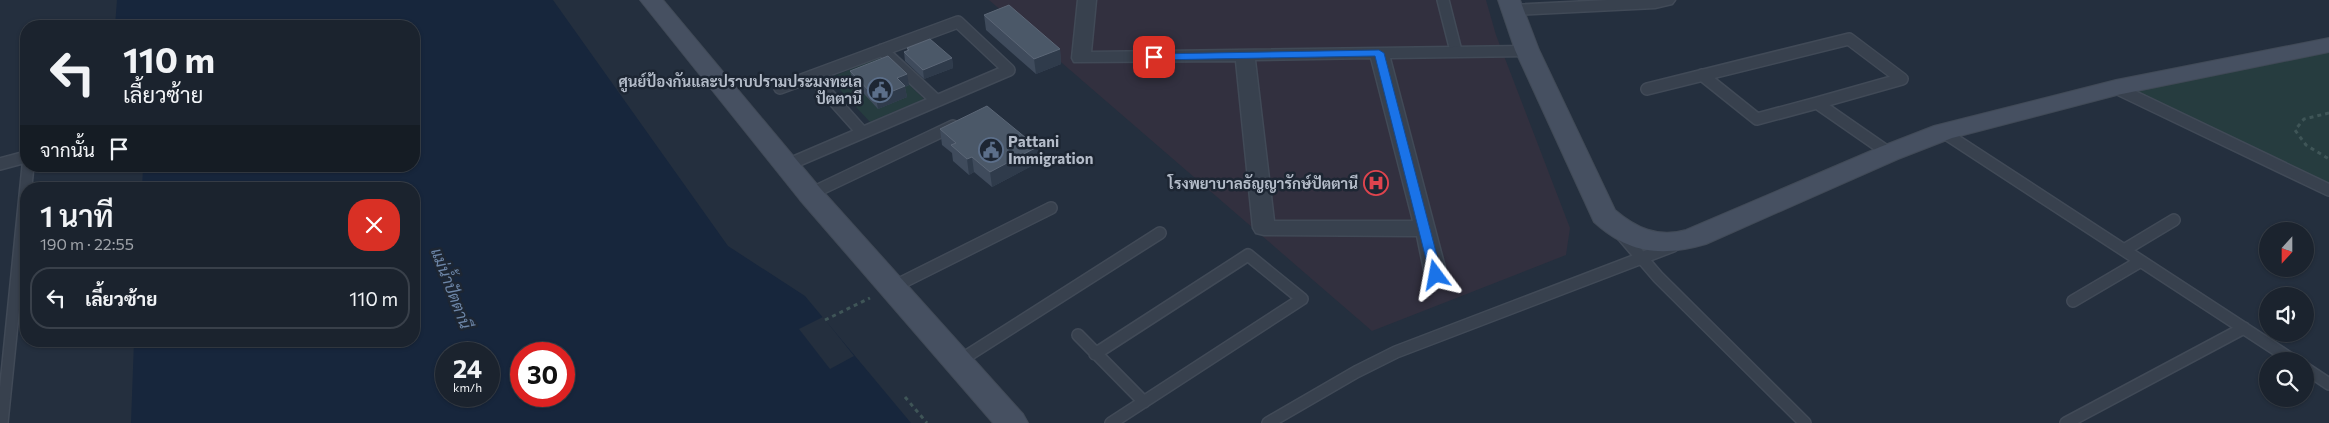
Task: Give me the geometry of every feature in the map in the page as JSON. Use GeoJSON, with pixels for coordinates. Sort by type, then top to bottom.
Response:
{"type":"FeatureCollection","features":[{"type":"Feature","properties":{"kind":"street"},"geometry":{"type":"LineString","coordinates":[[651,0],[810,194],[1012,423]]}},
{"type":"Feature","properties":{"kind":"street"},"geometry":{"type":"LineString","coordinates":[[1087,0],[1081,58],[1527,50]]}},
{"type":"Feature","properties":{"kind":"street"},"geometry":{"type":"LineString","coordinates":[[1658,1],[1510,5],[1527,50],[1604,215],[1614,226],[1629,235],[1665,244],[1682,242],[1889,153],[1943,132],[2116,88],[2329,45]]}},
{"type":"Feature","properties":{"kind":"street"},"geometry":{"type":"LineString","coordinates":[[1379,53],[1426,229],[1436,275]]}},
{"type":"Feature","properties":{"kind":"street"},"geometry":{"type":"LineString","coordinates":[[1246,55],[1264,228],[1426,229]]}},
{"type":"Feature","properties":{"kind":"lane"},"geometry":{"type":"LineString","coordinates":[[1443,0],[1456,51]]}},
{"type":"Feature","properties":{"kind":"lane"},"geometry":{"type":"LineString","coordinates":[[780,88],[958,22],[1008,70],[786,165]]}},
{"type":"Feature","properties":{"kind":"lane"},"geometry":{"type":"LineString","coordinates":[[1647,89],[1702,75],[1849,39],[1902,79],[1757,119],[1702,75]]}},
{"type":"Feature","properties":{"kind":"lane"},"geometry":{"type":"LineString","coordinates":[[882,50],[937,101]]}},
{"type":"Feature","properties":{"kind":"lane"},"geometry":{"type":"LineString","coordinates":[[812,76],[862,132]]}},
{"type":"Feature","properties":{"kind":"lane"},"geometry":{"type":"LineString","coordinates":[[2116,88],[2329,190]]}},
{"type":"Feature","properties":{"kind":"lane"},"geometry":{"type":"LineString","coordinates":[[1817,103],[1889,153]]}},
{"type":"Feature","properties":{"kind":"lane"},"geometry":{"type":"LineString","coordinates":[[810,194],[966,119]]}},
{"type":"Feature","properties":{"kind":"lane"},"geometry":{"type":"LineString","coordinates":[[1943,132],[2280,352]]}},
{"type":"Feature","properties":{"kind":"lane"},"geometry":{"type":"LineString","coordinates":[[0,164],[20,159]]}},
{"type":"Feature","properties":{"kind":"lane"},"geometry":{"type":"LineString","coordinates":[[893,287],[1051,208]]}},
{"type":"Feature","properties":{"kind":"lane"},"geometry":{"type":"LineString","coordinates":[[2124,250],[2174,220]]}},
{"type":"Feature","properties":{"kind":"lane"},"geometry":{"type":"LineString","coordinates":[[1614,226],[1642,258],[1805,423]]}},
{"type":"Feature","properties":{"kind":"lane"},"geometry":{"type":"LineString","coordinates":[[2,423],[4,365],[20,232]]}},
{"type":"Feature","properties":{"kind":"lane"},"geometry":{"type":"LineString","coordinates":[[959,361],[1160,233]]}},
{"type":"Feature","properties":{"kind":"lane"},"geometry":{"type":"LineString","coordinates":[[1268,423],[1396,352],[1682,242]]}},
{"type":"Feature","properties":{"kind":"lane"},"geometry":{"type":"LineString","coordinates":[[1095,354],[1248,255],[1302,299],[1111,423]]}},
{"type":"Feature","properties":{"kind":"lane"},"geometry":{"type":"LineString","coordinates":[[2073,301],[2141,261]]}},
{"type":"Feature","properties":{"kind":"lane"},"geometry":{"type":"LineString","coordinates":[[2066,423],[2244,328]]}},
{"type":"Feature","properties":{"kind":"lane"},"geometry":{"type":"LineString","coordinates":[[1078,335],[1144,402]]}},
{"type":"Feature","properties":{"kind":"lane"},"geometry":{"type":"LineString","coordinates":[[2314,374],[2329,384]]}},
{"type":"Feature","properties":{"kind":"path"},"geometry":{"type":"LineString","coordinates":[[2329,113],[2303,119],[2297,123],[2295,130],[2306,145],[2329,159]]}},
{"type":"Feature","properties":{"kind":"path"},"geometry":{"type":"LineString","coordinates":[[825,320],[893,287]]}},
{"type":"Feature","properties":{"kind":"path"},"geometry":{"type":"LineString","coordinates":[[905,397],[927,423]]}},
{"type":"Feature","properties":{"kind":"shaded area","name":"โรงพยาบาลธัญญารักษ์ปัตตานี"},"geometry":{"type":"Polygon","coordinates":[[[989,0],[1486,0],[1496,35],[1570,228],[1566,255],[1372,331],[989,0]]]}},
{"type":"Feature","properties":{"kind":"green space"},"geometry":{"type":"Polygon","coordinates":[[[2329,51],[2329,184],[2136,91],[2329,51]]]}},
{"type":"Feature","properties":{"kind":"green space"},"geometry":{"type":"Polygon","coordinates":[[[881,57],[924,99],[870,122],[829,78],[881,57]]]}},
{"type":"Feature","properties":{"kind":"water","name":"แม่น้ำปัตตานี"},"geometry":{"type":"Polygon","coordinates":[[[117,0],[553,0],[728,246],[805,296],[911,423],[131,423],[134,347],[420,347],[420,182],[142,182],[143,172],[420,172],[420,20],[115,20],[117,0]]]}},
{"type":"Feature","properties":{"kind":"pier"},"geometry":{"type":"Polygon","coordinates":[[[823,317],[854,356],[830,369],[799,329],[823,317]]]}},
{"type":"Feature","properties":{"kind":"building"},"geometry":{"type":"Polygon","coordinates":[[[1009,5],[1060,49],[1034,59],[984,15],[1009,5]]]}},
{"type":"Feature","properties":{"kind":"building"},"geometry":{"type":"Polygon","coordinates":[[[930,39],[952,58],[923,70],[904,52],[909,50],[907,48],[930,39]]]}},
{"type":"Feature","properties":{"kind":"building"},"geometry":{"type":"Polygon","coordinates":[[[888,56],[907,74],[897,78],[905,86],[876,98],[850,71],[888,56]]]}},
{"type":"Feature","properties":{"kind":"building"},"geometry":{"type":"Polygon","coordinates":[[[987,106],[1037,147],[990,172],[972,157],[967,159],[951,145],[956,143],[940,129],[987,106]]]}},
{"type":"Feature","properties":{"kind":"place","name":"ศูนย์ป้องกันและปราบปรามประมงทะเล ปัตตานี"},"geometry":{"type":"Point","coordinates":[880,90]}},
{"type":"Feature","properties":{"kind":"place","name":"Pattani Immigration"},"geometry":{"type":"Point","coordinates":[991,150]}},
{"type":"Feature","properties":{"kind":"place","name":"โรงพยาบาลธัญญารักษ์ปัตตานี"},"geometry":{"type":"Point","coordinates":[1376,183]}},
{"type":"Feature","properties":{"kind":"route"},"geometry":{"type":"LineString","coordinates":[[1154,57],[1379,53],[1426,229],[1436,275]]}}]}
